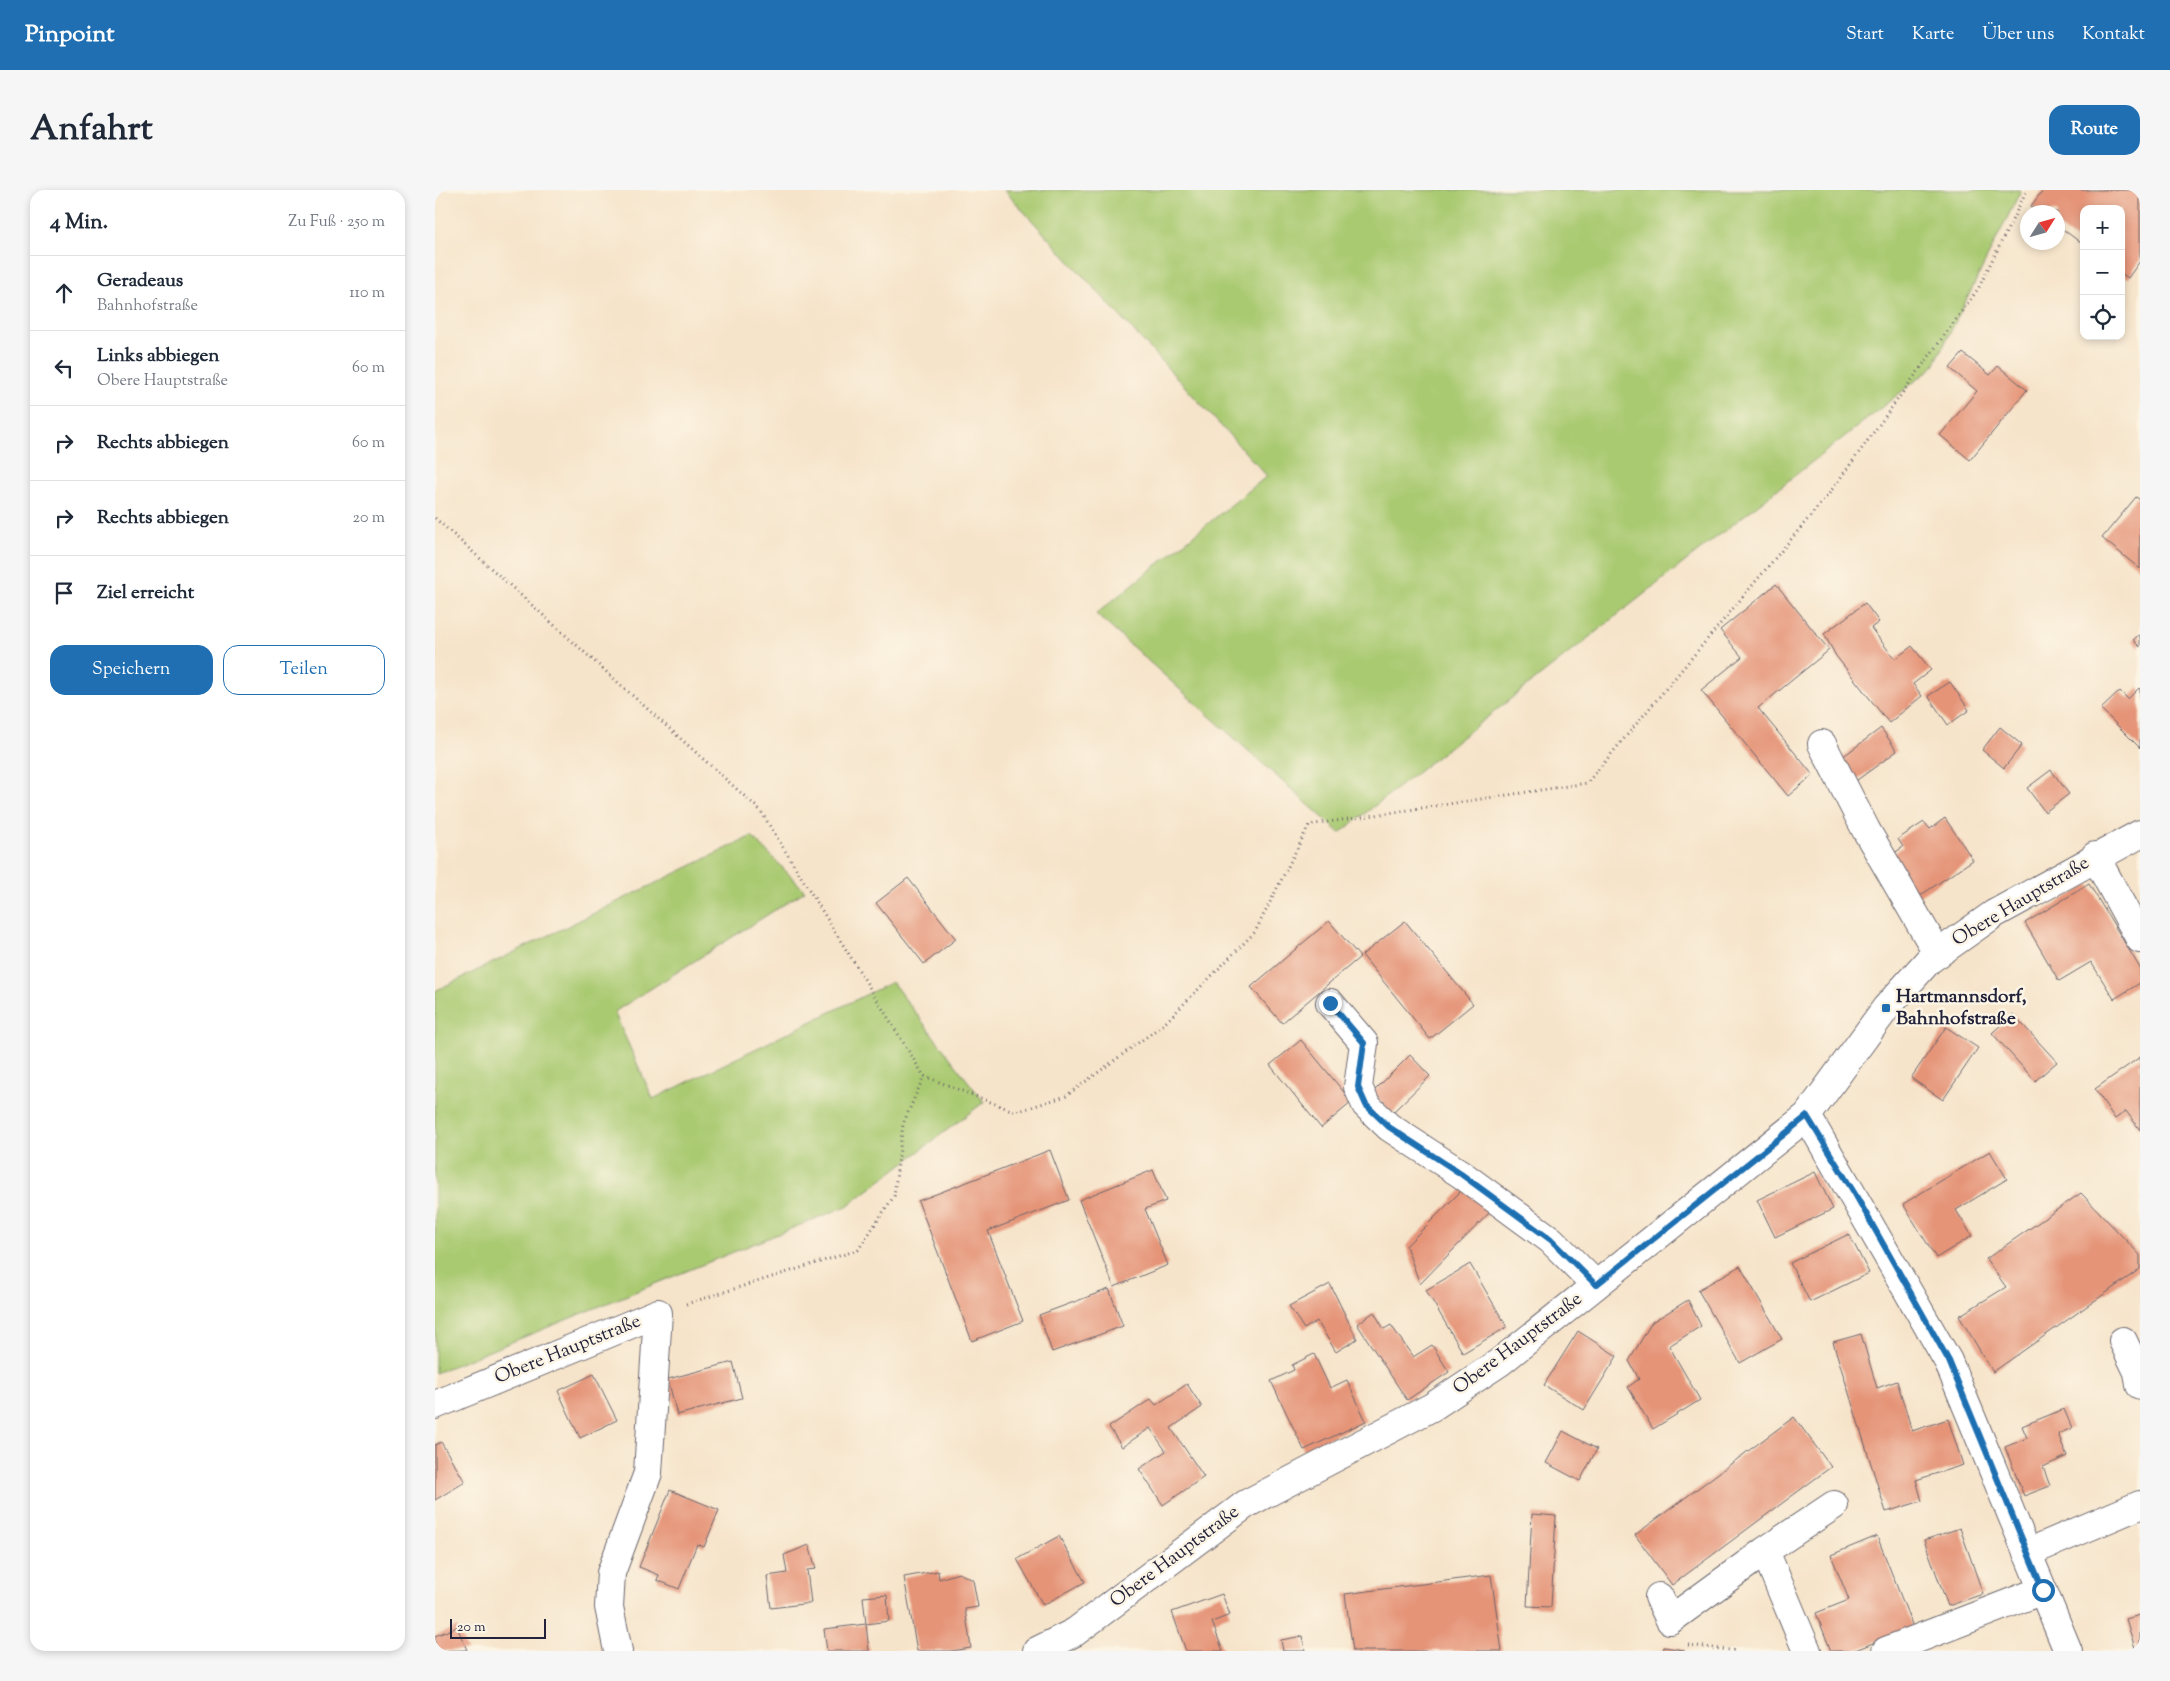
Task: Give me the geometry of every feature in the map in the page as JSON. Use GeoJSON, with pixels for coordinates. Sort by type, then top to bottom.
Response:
{"type":"FeatureCollection","features":[{"type":"Feature","properties":{"kind":"street"},"geometry":{"type":"LineString","coordinates":[[1821,744],[1870,837],[1938,954]]}},
{"type":"Feature","properties":{"kind":"street","name":"Obere Hauptstraße"},"geometry":{"type":"LineString","coordinates":[[1037,1651],[1075,1632],[1246,1504],[1328,1460],[1381,1435],[1439,1402],[1500,1362],[1807,1116],[1886,1008],[1929,960],[1994,914],[2095,856],[2140,834]]}},
{"type":"Feature","properties":{"kind":"street"},"geometry":{"type":"LineString","coordinates":[[2095,856],[2140,939]]}},
{"type":"Feature","properties":{"kind":"street"},"geometry":{"type":"LineString","coordinates":[[1330,1003],[1364,1043],[1358,1087],[1366,1105],[1389,1127],[1461,1174],[1551,1240],[1596,1285]]}},
{"type":"Feature","properties":{"kind":"street"},"geometry":{"type":"LineString","coordinates":[[1807,1116],[1855,1194],[1949,1361],[2068,1651]]}},
{"type":"Feature","properties":{"kind":"street","name":"Obere Hauptstraße"},"geometry":{"type":"LineString","coordinates":[[435,1405],[658,1313],[648,1473],[611,1573],[609,1607],[618,1651]]}},
{"type":"Feature","properties":{"kind":"street"},"geometry":{"type":"LineString","coordinates":[[2123,1341],[2138,1372],[2140,1385]]}},
{"type":"Feature","properties":{"kind":"street"},"geometry":{"type":"LineString","coordinates":[[1659,1597],[1670,1620],[1833,1505]]}},
{"type":"Feature","properties":{"kind":"street"},"geometry":{"type":"LineString","coordinates":[[2027,1553],[2140,1505]]}},
{"type":"Feature","properties":{"kind":"street"},"geometry":{"type":"LineString","coordinates":[[1765,1552],[1807,1651]]}},
{"type":"Feature","properties":{"kind":"street"},"geometry":{"type":"LineString","coordinates":[[1886,1651],[1938,1641],[2043,1590]]}},
{"type":"Feature","properties":{"kind":"path"},"geometry":{"type":"LineString","coordinates":[[435,518],[760,810],[924,1076],[1015,1112],[1065,1096],[1164,1024],[1255,932],[1309,825],[1587,783],[1828,495],[1978,290],[2027,190]]}},
{"type":"Feature","properties":{"kind":"path"},"geometry":{"type":"LineString","coordinates":[[658,1313],[858,1250],[894,1196],[903,1124],[924,1076]]}},
{"type":"Feature","properties":{"kind":"path"},"geometry":{"type":"LineString","coordinates":[[1685,1644],[1737,1651]]}},
{"type":"Feature","properties":{"kind":"green space"},"geometry":{"type":"Polygon","coordinates":[[[1004,190],[2021,190],[1933,367],[1340,833],[1096,614],[1267,476],[1004,190]]]}},
{"type":"Feature","properties":{"kind":"green space"},"geometry":{"type":"Polygon","coordinates":[[[752,836],[805,891],[614,1012],[653,1099],[892,982],[984,1102],[847,1206],[435,1373],[435,991],[752,836]]]}},
{"type":"Feature","properties":{"kind":"building"},"geometry":{"type":"Polygon","coordinates":[[[2043,190],[2140,190],[2140,261],[2128,278],[2125,276],[2125,205],[2080,205],[2080,242],[2065,231],[2065,205],[2032,205],[2043,190]]]}},
{"type":"Feature","properties":{"kind":"building"},"geometry":{"type":"Polygon","coordinates":[[[1963,353],[1990,375],[1998,366],[2027,390],[1970,460],[1940,435],[1977,391],[1950,368],[1963,353]]]}},
{"type":"Feature","properties":{"kind":"building"},"geometry":{"type":"Polygon","coordinates":[[[2136,497],[2140,500],[2140,569],[2102,538],[2136,497]]]}},
{"type":"Feature","properties":{"kind":"building"},"geometry":{"type":"Polygon","coordinates":[[[1776,584],[1829,650],[1758,708],[1813,775],[1788,796],[1701,690],[1742,657],[1720,630],[1776,584]]]}},
{"type":"Feature","properties":{"kind":"building"},"geometry":{"type":"Polygon","coordinates":[[[1865,603],[1879,622],[1871,628],[1895,659],[1912,646],[1931,670],[1913,684],[1922,696],[1889,723],[1836,656],[1824,634],[1865,603]]]}},
{"type":"Feature","properties":{"kind":"building"},"geometry":{"type":"Polygon","coordinates":[[[2140,634],[2140,647],[2133,640],[2140,634]]]}},
{"type":"Feature","properties":{"kind":"building"},"geometry":{"type":"Polygon","coordinates":[[[1950,682],[1969,710],[1948,725],[1928,696],[1950,682]]]}},
{"type":"Feature","properties":{"kind":"building"},"geometry":{"type":"Polygon","coordinates":[[[2139,688],[2140,748],[2101,709],[2120,691],[2128,699],[2139,688]]]}},
{"type":"Feature","properties":{"kind":"building"},"geometry":{"type":"Polygon","coordinates":[[[2000,727],[2022,745],[2004,768],[1982,750],[2000,727]]]}},
{"type":"Feature","properties":{"kind":"building"},"geometry":{"type":"Polygon","coordinates":[[[1881,728],[1897,751],[1853,783],[1837,761],[1881,728]]]}},
{"type":"Feature","properties":{"kind":"building"},"geometry":{"type":"Polygon","coordinates":[[[2051,770],[2069,794],[2045,812],[2027,788],[2051,770]]]}},
{"type":"Feature","properties":{"kind":"building"},"geometry":{"type":"Polygon","coordinates":[[[1945,818],[1973,860],[1918,897],[1890,856],[1903,847],[1898,839],[1924,822],[1930,829],[1945,818]]]}},
{"type":"Feature","properties":{"kind":"building"},"geometry":{"type":"Polygon","coordinates":[[[908,878],[956,939],[924,964],[876,903],[908,878]]]}},
{"type":"Feature","properties":{"kind":"building"},"geometry":{"type":"Polygon","coordinates":[[[2089,884],[2140,968],[2140,983],[2114,999],[2091,962],[2059,981],[2025,923],[2089,884]]]}},
{"type":"Feature","properties":{"kind":"building"},"geometry":{"type":"Polygon","coordinates":[[[1329,921],[1360,957],[1282,1023],[1251,987],[1329,921]]]}},
{"type":"Feature","properties":{"kind":"building"},"geometry":{"type":"Polygon","coordinates":[[[1405,921],[1473,1004],[1430,1039],[1362,955],[1405,921]]]}},
{"type":"Feature","properties":{"kind":"building"},"geometry":{"type":"Polygon","coordinates":[[[2013,1014],[2057,1062],[2035,1081],[1992,1033],[2013,1014]]]}},
{"type":"Feature","properties":{"kind":"building"},"geometry":{"type":"Polygon","coordinates":[[[1946,1027],[1978,1048],[1943,1100],[1911,1078],[1946,1027]]]}},
{"type":"Feature","properties":{"kind":"building"},"geometry":{"type":"Polygon","coordinates":[[[1301,1040],[1352,1102],[1321,1128],[1270,1065],[1301,1040]]]}},
{"type":"Feature","properties":{"kind":"building"},"geometry":{"type":"Polygon","coordinates":[[[1410,1055],[1430,1076],[1392,1113],[1372,1093],[1410,1055]]]}},
{"type":"Feature","properties":{"kind":"building"},"geometry":{"type":"Polygon","coordinates":[[[2140,1057],[2140,1130],[2126,1111],[2115,1119],[2095,1089],[2140,1057]]]}},
{"type":"Feature","properties":{"kind":"building"},"geometry":{"type":"Polygon","coordinates":[[[1050,1150],[1069,1200],[988,1231],[1023,1321],[972,1341],[918,1201],[1050,1150]]]}},
{"type":"Feature","properties":{"kind":"building"},"geometry":{"type":"Polygon","coordinates":[[[1990,1151],[2007,1179],[1956,1210],[1972,1236],[1936,1258],[1903,1204],[1990,1151]]]}},
{"type":"Feature","properties":{"kind":"building"},"geometry":{"type":"Polygon","coordinates":[[[1153,1170],[1166,1201],[1145,1209],[1168,1265],[1114,1287],[1079,1200],[1153,1170]]]}},
{"type":"Feature","properties":{"kind":"building"},"geometry":{"type":"Polygon","coordinates":[[[1815,1172],[1833,1209],[1775,1237],[1757,1200],[1815,1172]]]}},
{"type":"Feature","properties":{"kind":"building"},"geometry":{"type":"Polygon","coordinates":[[[1465,1187],[1490,1212],[1420,1284],[1406,1246],[1465,1187]]]}},
{"type":"Feature","properties":{"kind":"building"},"geometry":{"type":"Polygon","coordinates":[[[2081,1193],[2140,1255],[2140,1269],[1993,1372],[1959,1316],[2006,1287],[1986,1259],[2081,1193]]]}},
{"type":"Feature","properties":{"kind":"building"},"geometry":{"type":"Polygon","coordinates":[[[1849,1234],[1869,1273],[1810,1302],[1790,1263],[1849,1234]]]}},
{"type":"Feature","properties":{"kind":"building"},"geometry":{"type":"Polygon","coordinates":[[[1470,1264],[1507,1327],[1463,1353],[1426,1290],[1470,1264]]]}},
{"type":"Feature","properties":{"kind":"building"},"geometry":{"type":"Polygon","coordinates":[[[1740,1266],[1782,1339],[1740,1363],[1698,1290],[1740,1266]]]}},
{"type":"Feature","properties":{"kind":"building"},"geometry":{"type":"Polygon","coordinates":[[[1330,1284],[1357,1339],[1336,1352],[1317,1321],[1304,1329],[1289,1306],[1330,1284]]]}},
{"type":"Feature","properties":{"kind":"building"},"geometry":{"type":"Polygon","coordinates":[[[1109,1289],[1123,1326],[1052,1352],[1039,1315],[1109,1289]]]}},
{"type":"Feature","properties":{"kind":"building"},"geometry":{"type":"Polygon","coordinates":[[[1688,1300],[1701,1326],[1669,1346],[1700,1400],[1653,1429],[1628,1387],[1639,1379],[1629,1361],[1652,1322],[1688,1300]]]}},
{"type":"Feature","properties":{"kind":"building"},"geometry":{"type":"Polygon","coordinates":[[[1374,1312],[1384,1329],[1391,1325],[1413,1357],[1432,1345],[1449,1372],[1407,1400],[1357,1324],[1374,1312]]]}},
{"type":"Feature","properties":{"kind":"building"},"geometry":{"type":"Polygon","coordinates":[[[1578,1331],[1617,1356],[1584,1410],[1544,1385],[1578,1331]]]}},
{"type":"Feature","properties":{"kind":"building"},"geometry":{"type":"Polygon","coordinates":[[[1861,1334],[1877,1388],[1897,1381],[1912,1431],[1948,1419],[1963,1465],[1916,1480],[1922,1501],[1886,1512],[1833,1342],[1861,1334]]]}},
{"type":"Feature","properties":{"kind":"building"},"geometry":{"type":"Polygon","coordinates":[[[1314,1354],[1330,1388],[1347,1380],[1366,1421],[1304,1450],[1271,1381],[1294,1370],[1292,1365],[1314,1354]]]}},
{"type":"Feature","properties":{"kind":"building"},"geometry":{"type":"Polygon","coordinates":[[[733,1362],[742,1398],[677,1415],[668,1379],[733,1362]]]}},
{"type":"Feature","properties":{"kind":"building"},"geometry":{"type":"Polygon","coordinates":[[[594,1374],[617,1420],[580,1438],[558,1391],[594,1374]]]}},
{"type":"Feature","properties":{"kind":"building"},"geometry":{"type":"Polygon","coordinates":[[[1187,1384],[1202,1407],[1171,1428],[1204,1477],[1163,1505],[1139,1469],[1166,1451],[1150,1428],[1122,1447],[1109,1427],[1151,1399],[1156,1405],[1187,1384]]]}},
{"type":"Feature","properties":{"kind":"building"},"geometry":{"type":"Polygon","coordinates":[[[2064,1409],[2072,1428],[2058,1434],[2067,1456],[2043,1467],[2050,1486],[2024,1496],[2005,1447],[2027,1438],[2022,1426],[2064,1409]]]}},
{"type":"Feature","properties":{"kind":"building"},"geometry":{"type":"Polygon","coordinates":[[[1794,1417],[1831,1467],[1672,1585],[1635,1535],[1794,1417]]]}},
{"type":"Feature","properties":{"kind":"building"},"geometry":{"type":"Polygon","coordinates":[[[1563,1431],[1597,1449],[1580,1481],[1546,1463],[1563,1431]]]}},
{"type":"Feature","properties":{"kind":"building"},"geometry":{"type":"Polygon","coordinates":[[[441,1442],[465,1482],[435,1500],[435,1445],[441,1442]]]}},
{"type":"Feature","properties":{"kind":"building"},"geometry":{"type":"Polygon","coordinates":[[[670,1490],[719,1510],[704,1547],[697,1544],[679,1589],[657,1580],[659,1575],[639,1567],[670,1490]]]}},
{"type":"Feature","properties":{"kind":"building"},"geometry":{"type":"Polygon","coordinates":[[[1532,1514],[1556,1516],[1551,1607],[1527,1606],[1532,1514]]]}},
{"type":"Feature","properties":{"kind":"building"},"geometry":{"type":"Polygon","coordinates":[[[1960,1528],[1983,1594],[1948,1606],[1924,1540],[1960,1528]]]}},
{"type":"Feature","properties":{"kind":"building"},"geometry":{"type":"Polygon","coordinates":[[[1059,1536],[1085,1582],[1043,1605],[1017,1559],[1059,1536]]]}},
{"type":"Feature","properties":{"kind":"building"},"geometry":{"type":"Polygon","coordinates":[[[1877,1536],[1913,1627],[1853,1651],[1831,1651],[1816,1613],[1849,1600],[1831,1555],[1877,1536]]]}},
{"type":"Feature","properties":{"kind":"building"},"geometry":{"type":"Polygon","coordinates":[[[809,1545],[816,1569],[807,1570],[811,1603],[771,1608],[767,1576],[787,1573],[784,1555],[809,1545]]]}},
{"type":"Feature","properties":{"kind":"building"},"geometry":{"type":"Polygon","coordinates":[[[938,1571],[939,1579],[959,1573],[973,1580],[978,1607],[965,1609],[971,1648],[952,1651],[917,1651],[904,1577],[938,1571]]]}},
{"type":"Feature","properties":{"kind":"building"},"geometry":{"type":"Polygon","coordinates":[[[1491,1575],[1502,1651],[1353,1651],[1345,1594],[1491,1575]]]}},
{"type":"Feature","properties":{"kind":"building"},"geometry":{"type":"Polygon","coordinates":[[[1222,1594],[1230,1615],[1212,1622],[1223,1651],[1186,1651],[1172,1612],[1222,1594]]]}},
{"type":"Feature","properties":{"kind":"building"},"geometry":{"type":"Polygon","coordinates":[[[887,1595],[889,1621],[866,1624],[863,1597],[887,1595]]]}},
{"type":"Feature","properties":{"kind":"building"},"geometry":{"type":"Polygon","coordinates":[[[2140,1615],[2140,1651],[2136,1651],[2126,1619],[2140,1615]]]}},
{"type":"Feature","properties":{"kind":"building"},"geometry":{"type":"Polygon","coordinates":[[[866,1624],[869,1651],[827,1651],[824,1629],[866,1624]]]}},
{"type":"Feature","properties":{"kind":"building"},"geometry":{"type":"Polygon","coordinates":[[[457,1627],[467,1650],[435,1651],[435,1636],[457,1627]]]}},
{"type":"Feature","properties":{"kind":"building"},"geometry":{"type":"Polygon","coordinates":[[[1303,1636],[1305,1651],[1283,1651],[1281,1640],[1303,1636]]]}},
{"type":"Feature","properties":{"kind":"building"},"geometry":{"type":"Polygon","coordinates":[[[1664,1647],[1684,1650],[1684,1651],[1663,1651],[1664,1647]]]}},
{"type":"Feature","properties":{"kind":"place","name":"Hartmannsdorf, Bahnhofstraße"},"geometry":{"type":"Point","coordinates":[1886,1008]}},
{"type":"Feature","properties":{"kind":"route"},"geometry":{"type":"LineString","coordinates":[[1330,1003],[1364,1043],[1358,1087],[1366,1105],[1389,1127],[1461,1174],[1551,1240],[1596,1285],[1807,1116],[1855,1194],[1949,1361],[2043,1590]]}}]}
